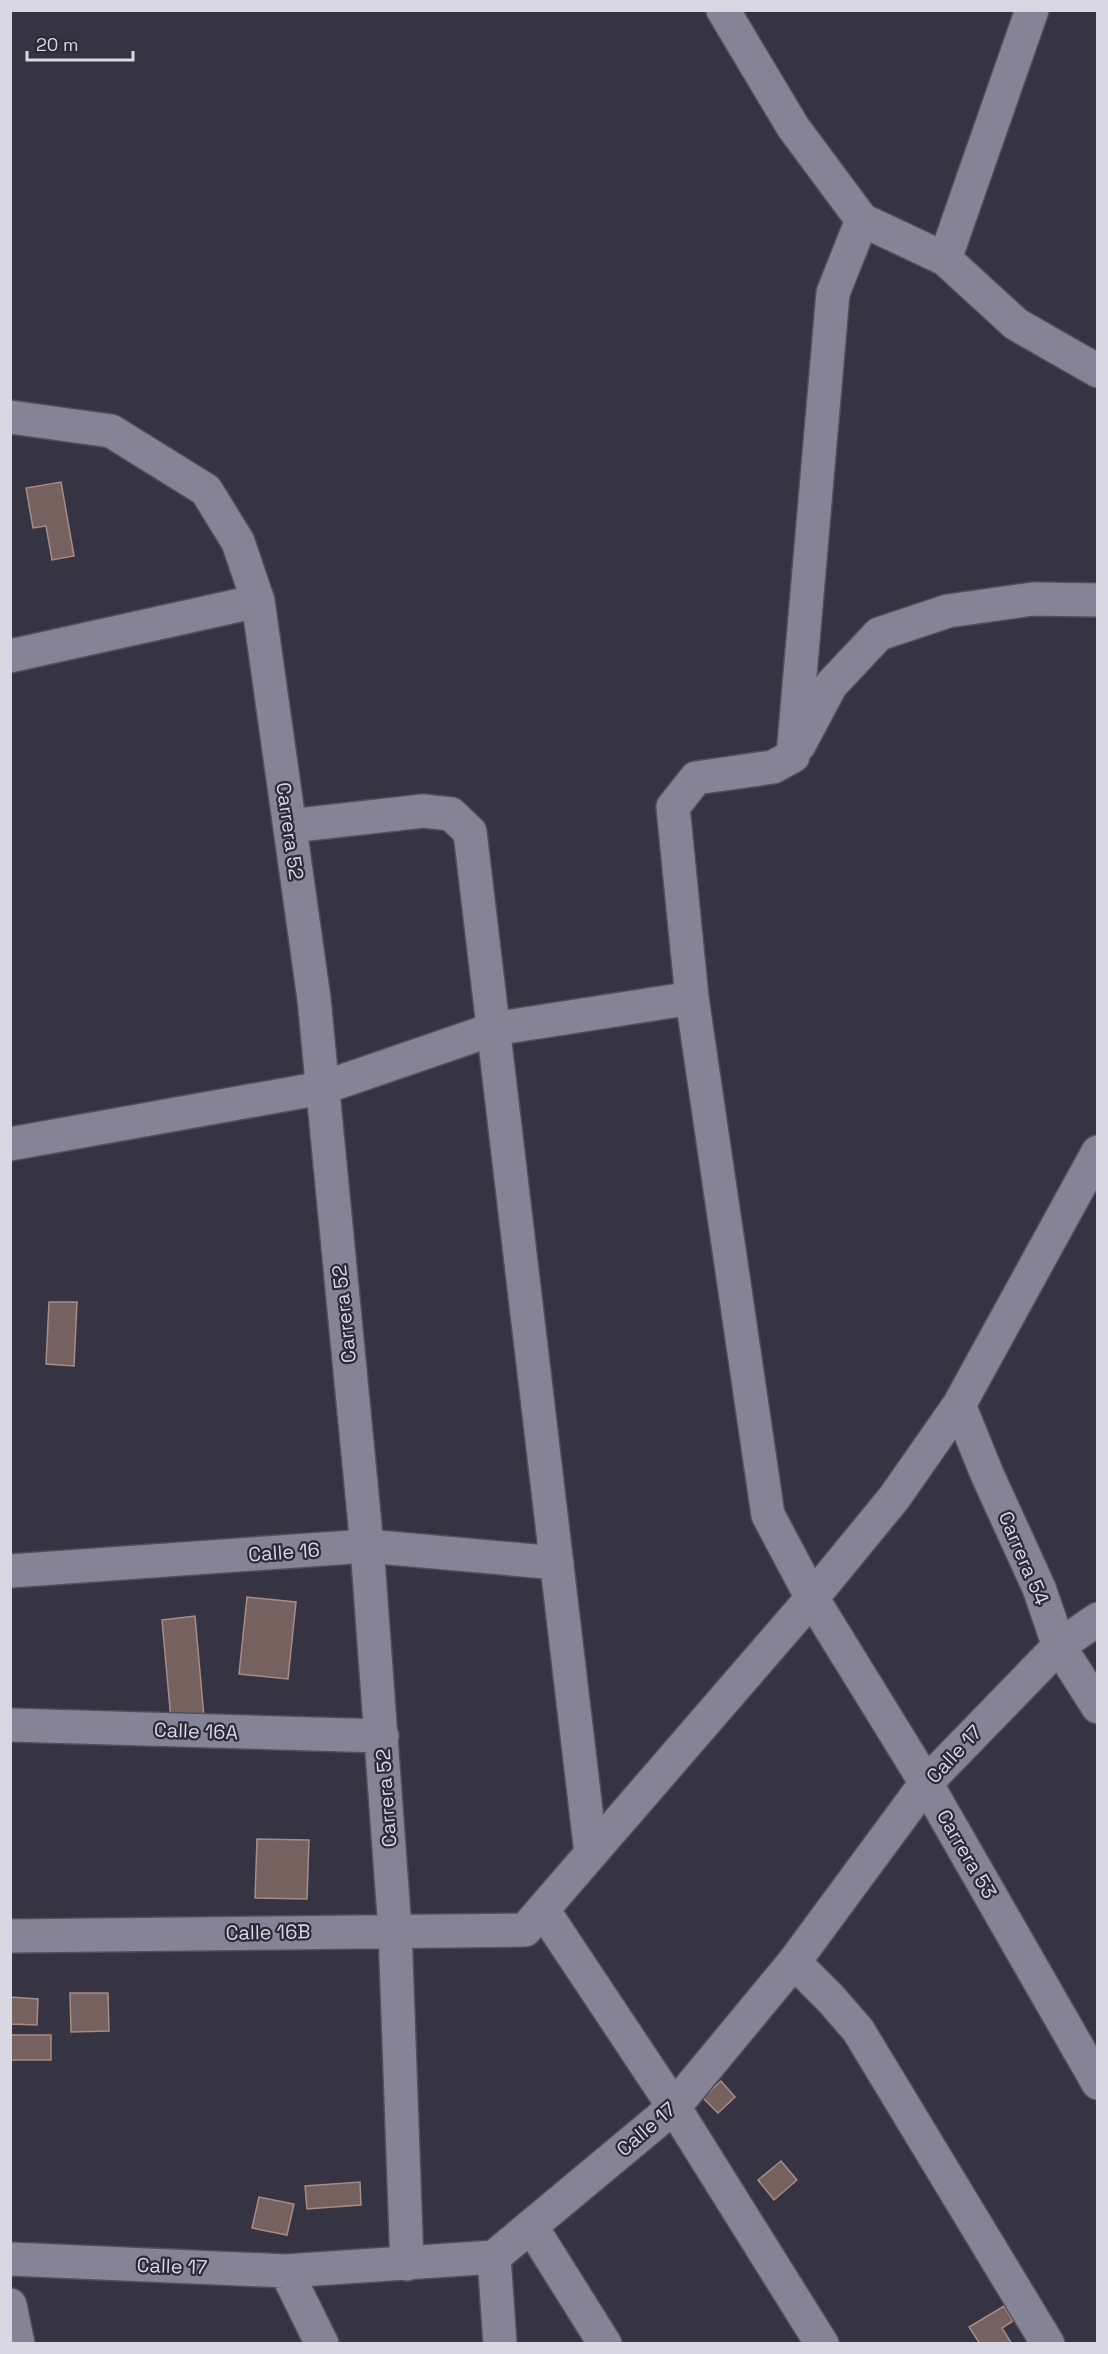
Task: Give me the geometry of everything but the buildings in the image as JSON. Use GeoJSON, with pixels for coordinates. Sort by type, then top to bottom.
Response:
{"type":"FeatureCollection","features":[{"type":"Feature","properties":{"kind":"street"},"geometry":{"type":"LineString","coordinates":[[723,10],[793,127],[862,220],[945,259],[1016,324],[1098,371]]}},
{"type":"Feature","properties":{"kind":"street"},"geometry":{"type":"LineString","coordinates":[[945,259],[1032,10]]}},
{"type":"Feature","properties":{"kind":"street"},"geometry":{"type":"LineString","coordinates":[[793,756],[833,293],[862,220]]}},
{"type":"Feature","properties":{"kind":"street","name":"Carrera 52"},"geometry":{"type":"LineString","coordinates":[[10,417],[111,431],[206,490],[238,542],[258,601],[314,999],[367,1546],[396,1930],[407,2264]]}},
{"type":"Feature","properties":{"kind":"street"},"geometry":{"type":"LineString","coordinates":[[793,756],[831,685],[879,634],[948,611],[1033,599],[1098,600]]}},
{"type":"Feature","properties":{"kind":"street"},"geometry":{"type":"LineString","coordinates":[[10,656],[258,601]]}},
{"type":"Feature","properties":{"kind":"street","name":"Carrera 53"},"geometry":{"type":"LineString","coordinates":[[793,756],[773,767],[696,778],[673,807],[692,998],[768,1515],[812,1598],[927,1783],[1098,2083]]}},
{"type":"Feature","properties":{"kind":"street"},"geometry":{"type":"LineString","coordinates":[[290,826],[423,811],[451,814],[470,832],[591,1853]]}},
{"type":"Feature","properties":{"kind":"street"},"geometry":{"type":"LineString","coordinates":[[10,1144],[322,1088],[494,1029],[692,998]]}},
{"type":"Feature","properties":{"kind":"street"},"geometry":{"type":"LineString","coordinates":[[822,2343],[674,2107],[534,1920],[812,1598],[894,1498],[959,1405],[1098,1152]]}},
{"type":"Feature","properties":{"kind":"street","name":"Carrera 54"},"geometry":{"type":"LineString","coordinates":[[959,1405],[987,1474],[1039,1588],[1059,1646],[1098,1707]]}},
{"type":"Feature","properties":{"kind":"street","name":"Calle 16"},"geometry":{"type":"LineString","coordinates":[[10,1572],[367,1546],[557,1563]]}},
{"type":"Feature","properties":{"kind":"street","name":"Calle 17"},"geometry":{"type":"LineString","coordinates":[[10,2259],[286,2271],[494,2257],[674,2107],[794,1962],[927,1783],[1059,1646],[1098,1619]]}},
{"type":"Feature","properties":{"kind":"street","name":"Calle 16A"},"geometry":{"type":"LineString","coordinates":[[10,1725],[381,1736]]}},
{"type":"Feature","properties":{"kind":"street","name":"Calle 16B"},"geometry":{"type":"LineString","coordinates":[[10,1936],[396,1930],[534,1920]]}},
{"type":"Feature","properties":{"kind":"street"},"geometry":{"type":"LineString","coordinates":[[794,1962],[858,2030],[1048,2343]]}},
{"type":"Feature","properties":{"kind":"street"},"geometry":{"type":"LineString","coordinates":[[531,2226],[605,2343]]}},
{"type":"Feature","properties":{"kind":"street"},"geometry":{"type":"LineString","coordinates":[[494,2257],[500,2343]]}},
{"type":"Feature","properties":{"kind":"street"},"geometry":{"type":"LineString","coordinates":[[286,2271],[326,2342]]}},
{"type":"Feature","properties":{"kind":"street"},"geometry":{"type":"LineString","coordinates":[[10,2305],[18,2343]]}}]}
